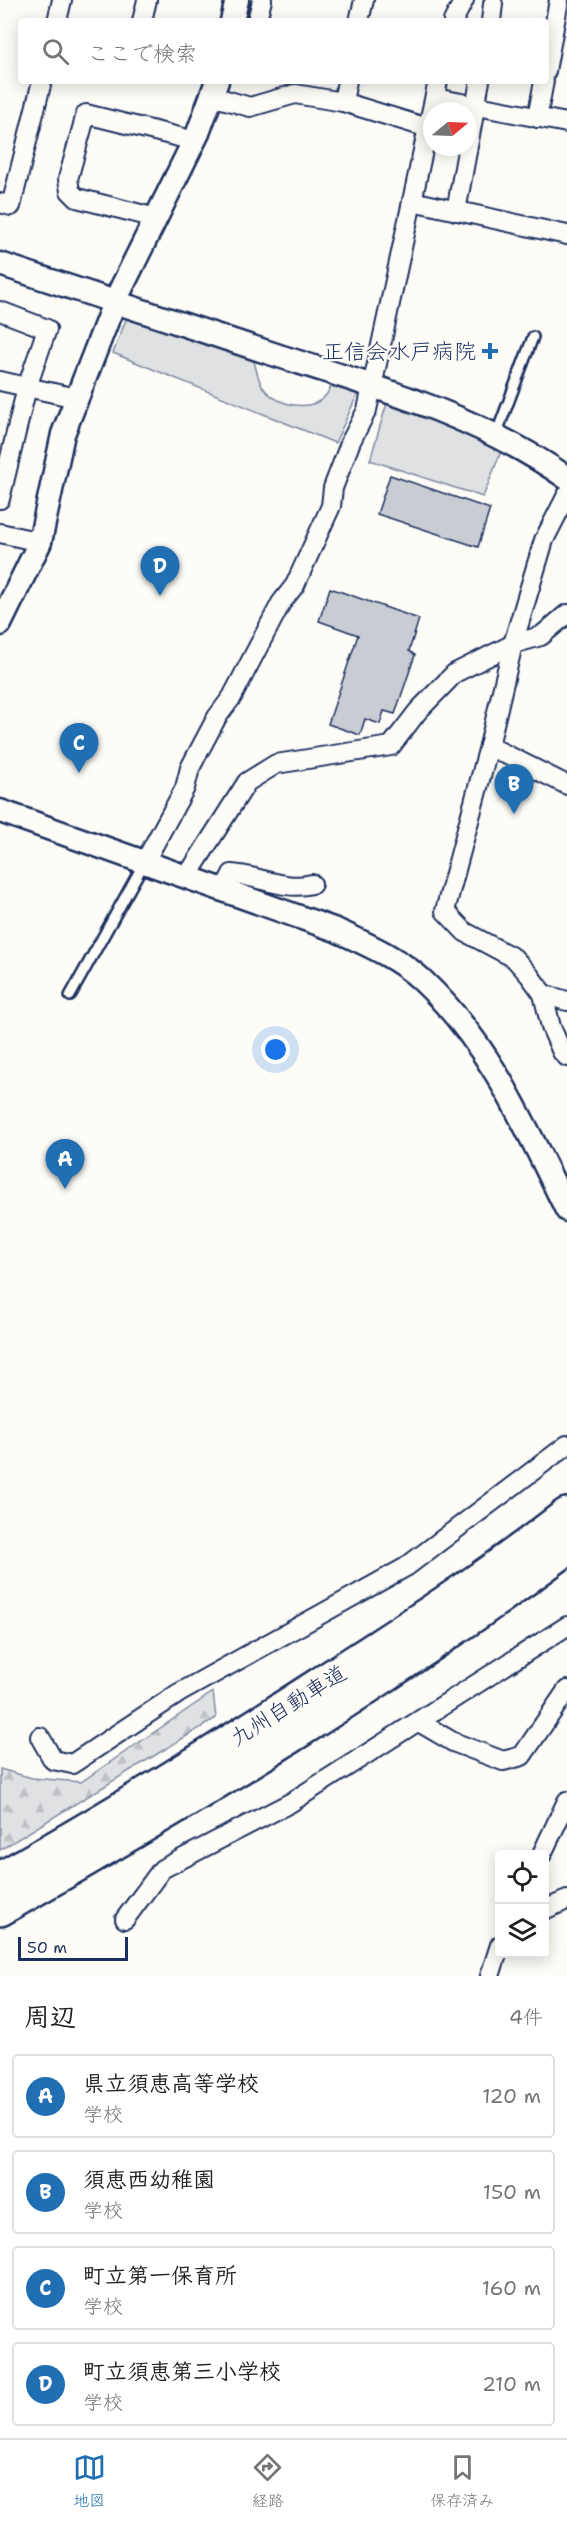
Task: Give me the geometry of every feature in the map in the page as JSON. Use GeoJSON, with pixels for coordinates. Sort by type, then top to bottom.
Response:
{"type":"FeatureCollection","features":[{"type":"Feature","properties":{"kind":"highway","name":"九州自動車道"},"geometry":{"type":"LineString","coordinates":[[0,1879],[181,1773],[328,1680],[535,1541],[567,1515]]}},
{"type":"Feature","properties":{"kind":"highway","name":"九州自動車道"},"geometry":{"type":"LineString","coordinates":[[0,1909],[194,1796],[404,1663],[567,1548]]}},
{"type":"Feature","properties":{"kind":"street"},"geometry":{"type":"LineString","coordinates":[[58,18],[62,0]]}},
{"type":"Feature","properties":{"kind":"street"},"geometry":{"type":"LineString","coordinates":[[143,18],[147,0]]}},
{"type":"Feature","properties":{"kind":"street"},"geometry":{"type":"LineString","coordinates":[[233,18],[237,0]]}},
{"type":"Feature","properties":{"kind":"street"},"geometry":{"type":"LineString","coordinates":[[258,18],[262,0]]}},
{"type":"Feature","properties":{"kind":"street"},"geometry":{"type":"LineString","coordinates":[[360,18],[364,0]]}},
{"type":"Feature","properties":{"kind":"street"},"geometry":{"type":"LineString","coordinates":[[455,18],[464,0]]}},
{"type":"Feature","properties":{"kind":"street"},"geometry":{"type":"LineString","coordinates":[[549,55],[559,0]]}},
{"type":"Feature","properties":{"kind":"street"},"geometry":{"type":"LineString","coordinates":[[0,203],[11,206],[41,84]]}},
{"type":"Feature","properties":{"kind":"street"},"geometry":{"type":"LineString","coordinates":[[343,102],[346,84]]}},
{"type":"Feature","properties":{"kind":"street"},"geometry":{"type":"LineString","coordinates":[[477,102],[480,84]]}},
{"type":"Feature","properties":{"kind":"street"},"geometry":{"type":"LineString","coordinates":[[537,118],[543,84]]}},
{"type":"Feature","properties":{"kind":"street"},"geometry":{"type":"LineString","coordinates":[[1,619],[40,542],[63,434],[114,303],[195,141],[214,88],[250,107],[295,94],[343,102],[423,126]]}},
{"type":"Feature","properties":{"kind":"street"},"geometry":{"type":"LineString","coordinates":[[436,89],[467,102]]}},
{"type":"Feature","properties":{"kind":"street"},"geometry":{"type":"LineString","coordinates":[[477,106],[567,123]]}},
{"type":"Feature","properties":{"kind":"street"},"geometry":{"type":"LineString","coordinates":[[156,218],[77,198],[70,191],[68,179],[86,114],[195,141]]}},
{"type":"Feature","properties":{"kind":"street"},"geometry":{"type":"LineString","coordinates":[[144,863],[185,788],[190,768],[206,737],[232,697],[281,603],[295,585],[331,506],[333,488],[367,410],[423,151]]}},
{"type":"Feature","properties":{"kind":"street"},"geometry":{"type":"LineString","coordinates":[[456,211],[466,156]]}},
{"type":"Feature","properties":{"kind":"street"},"geometry":{"type":"LineString","coordinates":[[412,201],[567,235]]}},
{"type":"Feature","properties":{"kind":"street"},"geometry":{"type":"LineString","coordinates":[[0,264],[373,386],[445,412],[516,445],[567,478]]}},
{"type":"Feature","properties":{"kind":"street"},"geometry":{"type":"LineString","coordinates":[[0,311],[47,328],[5,460],[0,499]]}},
{"type":"Feature","properties":{"kind":"street"},"geometry":{"type":"LineString","coordinates":[[0,381],[76,398]]}},
{"type":"Feature","properties":{"kind":"street"},"geometry":{"type":"LineString","coordinates":[[567,495],[544,540],[513,644],[489,746],[444,911],[465,932],[514,958],[543,994],[551,1027],[567,1058]]}},
{"type":"Feature","properties":{"kind":"street"},"geometry":{"type":"LineString","coordinates":[[0,533],[40,542]]}},
{"type":"Feature","properties":{"kind":"street"},"geometry":{"type":"LineString","coordinates":[[186,878],[247,782],[260,772],[276,764],[391,746],[418,711],[455,673],[513,644],[541,636],[567,614]]}},
{"type":"Feature","properties":{"kind":"street"},"geometry":{"type":"LineString","coordinates":[[489,746],[567,785]]}},
{"type":"Feature","properties":{"kind":"street"},"geometry":{"type":"LineString","coordinates":[[0,811],[336,930],[378,950],[422,980],[484,1051],[509,1093],[567,1210]]}},
{"type":"Feature","properties":{"kind":"street"},"geometry":{"type":"LineString","coordinates":[[224,890],[232,874],[249,875],[297,888],[312,884]]}},
{"type":"Feature","properties":{"kind":"street"},"geometry":{"type":"LineString","coordinates":[[543,994],[567,1000]]}},
{"type":"Feature","properties":{"kind":"street"},"geometry":{"type":"LineString","coordinates":[[40,1737],[53,1760],[72,1764],[179,1693],[406,1567],[567,1445]]}},
{"type":"Feature","properties":{"kind":"street"},"geometry":{"type":"LineString","coordinates":[[125,1919],[162,1869],[290,1803],[567,1626]]}},
{"type":"Feature","properties":{"kind":"street"},"geometry":{"type":"LineString","coordinates":[[419,1722],[453,1742],[503,1761],[522,1756],[567,1690]]}},
{"type":"Feature","properties":{"kind":"street"},"geometry":{"type":"LineString","coordinates":[[544,1850],[567,1801]]}},
{"type":"Feature","properties":{"kind":"street"},"geometry":{"type":"LineString","coordinates":[[549,1908],[567,1900]]}},
{"type":"Feature","properties":{"kind":"street"},"geometry":{"type":"LineString","coordinates":[[490,1976],[496,1958]]}},
{"type":"Feature","properties":{"kind":"lane"},"geometry":{"type":"LineString","coordinates":[[496,435],[533,337]]}},
{"type":"Feature","properties":{"kind":"lane"},"geometry":{"type":"LineString","coordinates":[[70,996],[144,863]]}},
{"type":"Feature","properties":{"kind":"green space"},"geometry":{"type":"Polygon","coordinates":[[[127,317],[253,359],[259,380],[268,393],[293,405],[302,406],[319,401],[326,395],[333,382],[360,389],[335,443],[113,353],[127,317]]]}},
{"type":"Feature","properties":{"kind":"green space"},"geometry":{"type":"Polygon","coordinates":[[[387,403],[447,422],[502,449],[483,497],[370,460],[387,403]]]}},
{"type":"Feature","properties":{"kind":"green space"},"geometry":{"type":"Polygon","coordinates":[[[213,1692],[216,1718],[0,1850],[0,1769],[32,1778],[81,1782],[213,1692]]]}},
{"type":"Feature","properties":{"kind":"building"},"geometry":{"type":"Polygon","coordinates":[[[390,475],[490,509],[478,547],[377,514],[390,475]]]}},
{"type":"Feature","properties":{"kind":"building"},"geometry":{"type":"Polygon","coordinates":[[[330,588],[419,619],[409,651],[415,655],[395,714],[384,711],[380,724],[365,719],[360,735],[328,724],[358,635],[319,621],[330,588]]]}},
{"type":"Feature","properties":{"kind":"place","name":"正信会水戸病院"},"geometry":{"type":"Point","coordinates":[490,351]}},
{"type":"Feature","properties":{"kind":"place","name":"町立須恵第三小学校"},"geometry":{"type":"Point","coordinates":[160,596]}},
{"type":"Feature","properties":{"kind":"place","name":"町立第一保育所"},"geometry":{"type":"Point","coordinates":[79,773]}},
{"type":"Feature","properties":{"kind":"place","name":"須恵西幼稚園"},"geometry":{"type":"Point","coordinates":[514,814]}},
{"type":"Feature","properties":{"kind":"place","name":"県立須恵高等学校"},"geometry":{"type":"Point","coordinates":[65,1189]}}]}
